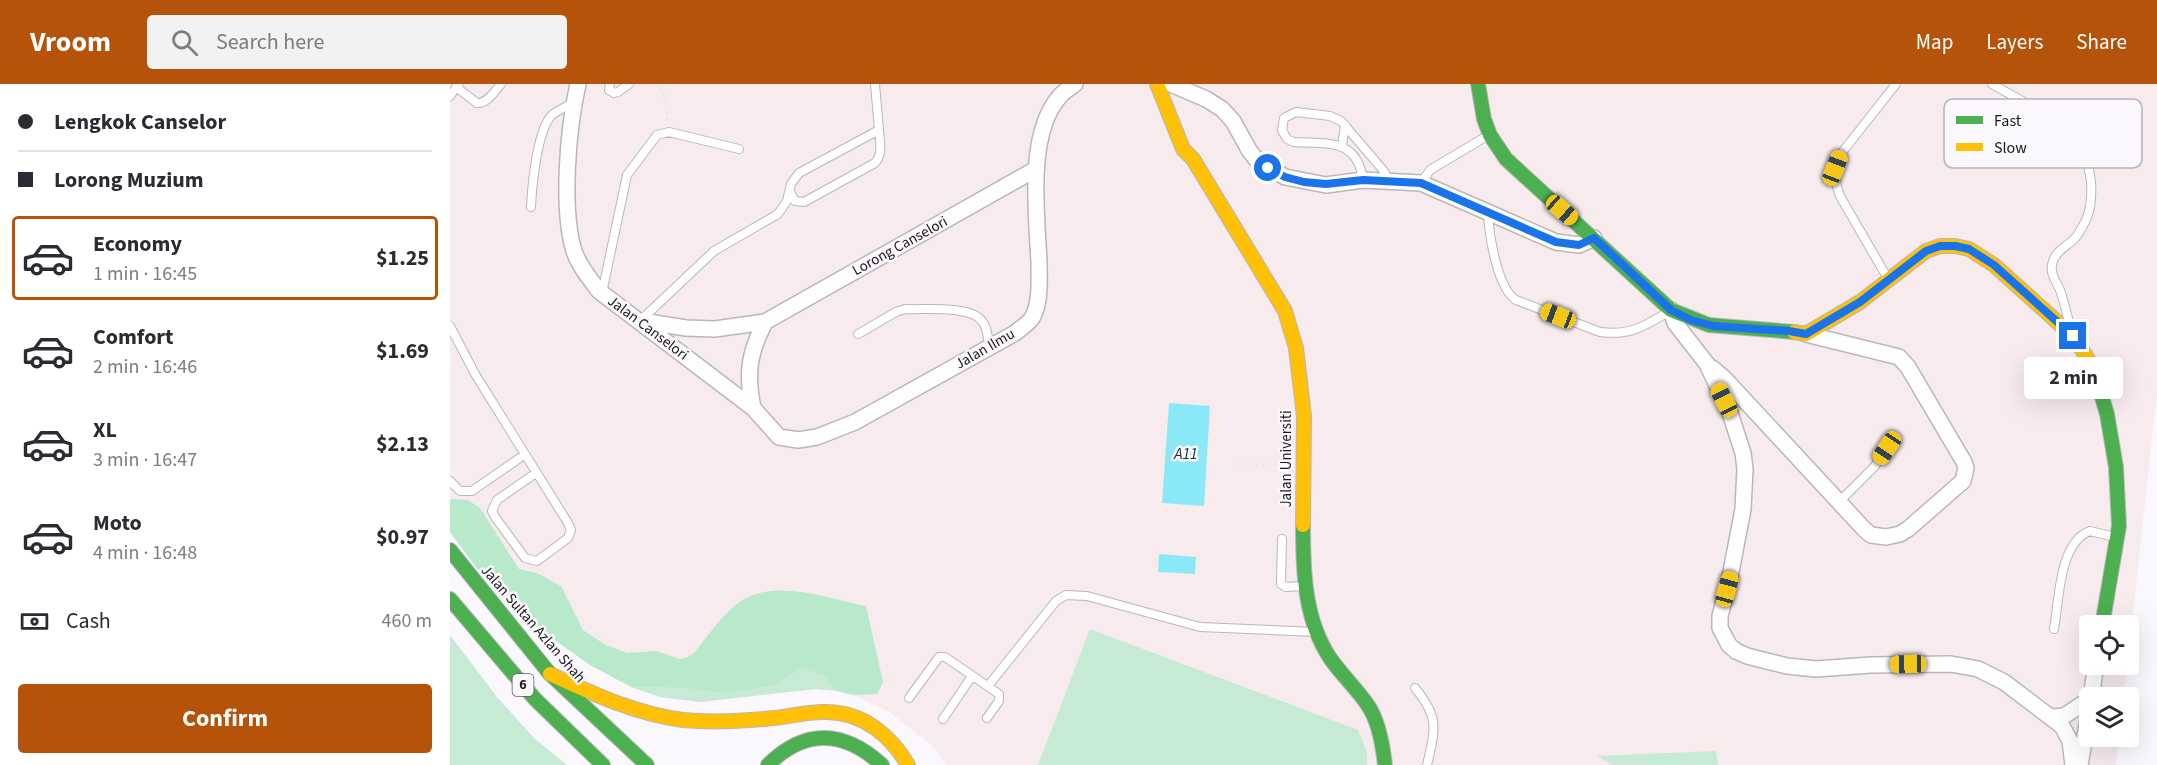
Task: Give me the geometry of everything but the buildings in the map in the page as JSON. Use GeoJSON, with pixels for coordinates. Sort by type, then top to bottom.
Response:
{"type":"FeatureCollection","features":[{"type":"Feature","properties":{"kind":"main road","name":"Jalan Universiti"},"geometry":{"type":"LineString","coordinates":[[1157,84],[1183,149],[1193,159],[1285,311],[1296,348],[1304,416],[1305,586],[1317,632],[1330,658],[1369,706],[1383,745],[1385,765]]}},
{"type":"Feature","properties":{"kind":"main road","name":"Jalan Universiti"},"geometry":{"type":"LineString","coordinates":[[1170,84],[1194,148],[1193,159]]}},
{"type":"Feature","properties":{"kind":"main road"},"geometry":{"type":"LineString","coordinates":[[1479,86],[1484,120],[1490,135],[1506,159],[1671,310],[1691,320],[1719,327],[1806,334],[1860,302],[1926,251],[1940,246],[1955,246],[1969,249],[1994,265],[2073,336],[2094,369],[2107,414],[2116,467],[2118,526],[2104,615]]}},
{"type":"Feature","properties":{"kind":"main road","name":"Jalan Sultan Azlan Shah"},"geometry":{"type":"LineString","coordinates":[[450,550],[550,674],[647,765]]}},
{"type":"Feature","properties":{"kind":"main road","name":"6"},"geometry":{"type":"LineString","coordinates":[[450,599],[535,699],[603,765]]}},
{"type":"Feature","properties":{"kind":"main road"},"geometry":{"type":"LineString","coordinates":[[550,674],[617,704],[669,718],[727,721],[829,712],[858,718],[878,730],[898,749],[908,765]]}},
{"type":"Feature","properties":{"kind":"main road"},"geometry":{"type":"LineString","coordinates":[[768,765],[783,750],[801,741],[828,738],[852,743],[869,752],[882,765]]}},
{"type":"Feature","properties":{"kind":"street","name":"Jalan Canselori"},"geometry":{"type":"LineString","coordinates":[[578,84],[574,102],[568,176],[570,232],[575,254],[583,269],[602,293],[753,408]]}},
{"type":"Feature","properties":{"kind":"street","name":"Jalan Ilmu"},"geometry":{"type":"LineString","coordinates":[[753,408],[779,437],[798,441],[817,438],[883,407],[989,348],[1015,333],[1032,318],[1038,299],[1036,169],[1042,135],[1051,110],[1061,95],[1075,84]]}},
{"type":"Feature","properties":{"kind":"street"},"geometry":{"type":"LineString","coordinates":[[1170,84],[1206,99],[1222,109],[1233,121],[1256,159],[1285,177],[1326,184],[1363,180],[1421,183],[1556,242],[1579,245],[1594,238]]}},
{"type":"Feature","properties":{"kind":"street","name":"Lorong Canselori"},"geometry":{"type":"LineString","coordinates":[[640,321],[686,328],[715,329],[765,322],[1036,169]]}},
{"type":"Feature","properties":{"kind":"street"},"geometry":{"type":"LineString","coordinates":[[1671,310],[1675,322],[1705,360],[1838,503],[1871,535],[1893,537],[1908,529],[1964,481],[1966,468],[1964,462],[1905,361],[1893,354],[1806,334]]}},
{"type":"Feature","properties":{"kind":"street"},"geometry":{"type":"LineString","coordinates":[[753,408],[749,362],[765,322]]}},
{"type":"Feature","properties":{"kind":"street"},"geometry":{"type":"LineString","coordinates":[[1719,327],[1705,339],[1701,346],[1705,360],[1730,413],[1743,453],[1745,469],[1743,509],[1720,616],[1720,628],[1729,645],[1747,656],[1787,666],[1816,669],[1871,665],[1951,664],[1978,669],[2004,682],[2062,726],[2070,741],[2073,765]]}},
{"type":"Feature","properties":{"kind":"street"},"geometry":{"type":"LineString","coordinates":[[2052,717],[2064,716],[2079,706]]}},
{"type":"Feature","properties":{"kind":"street"},"geometry":{"type":"LineString","coordinates":[[2080,765],[2083,747]]}},
{"type":"Feature","properties":{"kind":"lane"},"geometry":{"type":"LineString","coordinates":[[450,96],[458,86],[481,103],[501,84]]}},
{"type":"Feature","properties":{"kind":"lane"},"geometry":{"type":"LineString","coordinates":[[610,84],[609,90],[614,93],[629,84]]}},
{"type":"Feature","properties":{"kind":"lane"},"geometry":{"type":"LineString","coordinates":[[790,192],[795,201],[804,202],[875,163],[880,158],[875,84]]}},
{"type":"Feature","properties":{"kind":"lane"},"geometry":{"type":"LineString","coordinates":[[1888,280],[1840,196],[1836,184],[1835,168],[1840,155],[1896,84]]}},
{"type":"Feature","properties":{"kind":"lane"},"geometry":{"type":"LineString","coordinates":[[1992,84],[2017,99]]}},
{"type":"Feature","properties":{"kind":"lane"},"geometry":{"type":"LineString","coordinates":[[531,207],[534,167],[546,123],[554,113],[574,102]]}},
{"type":"Feature","properties":{"kind":"lane"},"geometry":{"type":"LineString","coordinates":[[1363,180],[1358,160],[1342,146],[1294,142],[1285,136],[1282,127],[1287,115],[1296,112],[1330,116],[1345,125],[1383,170],[1389,181]]}},
{"type":"Feature","properties":{"kind":"lane"},"geometry":{"type":"LineString","coordinates":[[1342,146],[1345,125]]}},
{"type":"Feature","properties":{"kind":"lane"},"geometry":{"type":"LineString","coordinates":[[640,321],[714,251],[778,214],[787,201],[791,184],[799,173],[879,130]]}},
{"type":"Feature","properties":{"kind":"lane"},"geometry":{"type":"LineString","coordinates":[[602,293],[627,175],[657,135],[669,132],[739,148]]}},
{"type":"Feature","properties":{"kind":"lane"},"geometry":{"type":"LineString","coordinates":[[1421,183],[1430,170],[1490,135]]}},
{"type":"Feature","properties":{"kind":"lane"},"geometry":{"type":"LineString","coordinates":[[2073,336],[2059,288],[2054,279],[2052,265],[2058,252],[2076,238],[2086,221],[2092,196],[2090,168]]}},
{"type":"Feature","properties":{"kind":"lane"},"geometry":{"type":"LineString","coordinates":[[1488,213],[1489,238],[1505,289],[1516,300],[1600,332],[1613,333],[1636,330],[1671,310]]}},
{"type":"Feature","properties":{"kind":"lane"},"geometry":{"type":"LineString","coordinates":[[858,334],[905,309],[962,311],[978,317],[983,322],[989,348]]}},
{"type":"Feature","properties":{"kind":"lane"},"geometry":{"type":"LineString","coordinates":[[450,326],[475,374],[568,523],[571,530],[568,538],[542,558],[531,561],[525,558],[492,510],[497,500],[536,473]]}},
{"type":"Feature","properties":{"kind":"lane"},"geometry":{"type":"LineString","coordinates":[[1838,503],[1875,466],[1887,448]]}},
{"type":"Feature","properties":{"kind":"lane"},"geometry":{"type":"LineString","coordinates":[[450,481],[460,491],[472,490],[524,455]]}},
{"type":"Feature","properties":{"kind":"lane"},"geometry":{"type":"LineString","coordinates":[[2054,629],[2064,566],[2067,556],[2078,539],[2090,531],[2117,538]]}},
{"type":"Feature","properties":{"kind":"lane"},"geometry":{"type":"LineString","coordinates":[[1282,539],[1281,584],[1286,587],[1305,586]]}},
{"type":"Feature","properties":{"kind":"lane"},"geometry":{"type":"LineString","coordinates":[[988,686],[1056,600],[1066,595],[1087,596],[1200,627],[1317,632]]}},
{"type":"Feature","properties":{"kind":"lane"},"geometry":{"type":"LineString","coordinates":[[909,698],[941,656],[999,694],[1000,698],[987,718]]}},
{"type":"Feature","properties":{"kind":"lane"},"geometry":{"type":"LineString","coordinates":[[943,718],[972,676]]}},
{"type":"Feature","properties":{"kind":"lane"},"geometry":{"type":"LineString","coordinates":[[1415,688],[1428,704],[1433,715],[1434,729],[1426,765]]}},
{"type":"Feature","properties":{"kind":"path"},"geometry":{"type":"LineString","coordinates":[[658,84],[663,91],[667,115]]}},
{"type":"Feature","properties":{"kind":"path"},"geometry":{"type":"LineString","coordinates":[[1238,464],[1304,465]]}},
{"type":"Feature","properties":{"kind":"shaded area"},"geometry":{"type":"Polygon","coordinates":[[[450,84],[2157,84],[2157,393],[2133,615],[2079,615],[2079,675],[2126,675],[2124,687],[2079,687],[2079,747],[2118,747],[2116,765],[947,765],[934,747],[888,711],[853,695],[837,691],[816,689],[700,702],[660,697],[631,687],[590,665],[525,619],[450,532],[450,84]]]}},
{"type":"Feature","properties":{"kind":"green space"},"geometry":{"type":"Polygon","coordinates":[[[450,499],[468,500],[480,508],[519,569],[537,573],[561,586],[583,630],[604,644],[627,653],[656,651],[680,659],[694,653],[728,612],[747,597],[763,592],[780,591],[815,594],[866,606],[883,682],[877,694],[853,695],[837,691],[823,675],[801,668],[772,686],[723,693],[682,688],[631,687],[590,665],[525,619],[475,566],[450,532],[450,499]]]}},
{"type":"Feature","properties":{"kind":"green space"},"geometry":{"type":"Polygon","coordinates":[[[1090,629],[1358,730],[1367,752],[1367,765],[1038,765],[1090,629]]]}},
{"type":"Feature","properties":{"kind":"green space"},"geometry":{"type":"Polygon","coordinates":[[[450,635],[497,697],[535,739],[567,765],[450,765],[450,635]]]}},
{"type":"Feature","properties":{"kind":"green space"},"geometry":{"type":"Polygon","coordinates":[[[801,668],[823,675],[837,691],[816,689],[700,702],[660,697],[631,687],[682,688],[723,693],[772,686],[801,668]]]}},
{"type":"Feature","properties":{"kind":"green space"},"geometry":{"type":"Polygon","coordinates":[[[1716,751],[1718,765],[1612,765],[1597,756],[1716,751]]]}},
{"type":"Feature","properties":{"kind":"water","name":"A11"},"geometry":{"type":"Polygon","coordinates":[[[1169,403],[1210,406],[1204,506],[1162,503],[1169,403]]]}},
{"type":"Feature","properties":{"kind":"water"},"geometry":{"type":"Polygon","coordinates":[[[1159,554],[1196,557],[1195,574],[1158,572],[1159,554]]]}},
{"type":"Feature","properties":{"kind":"traffic: fast"},"geometry":{"type":"LineString","coordinates":[[1478,84],[1484,119],[1490,135],[1506,159],[1671,310],[1709,325],[1794,332]]}},
{"type":"Feature","properties":{"kind":"traffic: fast"},"geometry":{"type":"LineString","coordinates":[[2093,367],[2107,414],[2116,467],[2119,526],[2104,615]]}},
{"type":"Feature","properties":{"kind":"traffic: fast"},"geometry":{"type":"LineString","coordinates":[[1303,525],[1305,577],[1315,627],[1330,658],[1371,710],[1379,733],[1385,765]]}},
{"type":"Feature","properties":{"kind":"traffic: fast"},"geometry":{"type":"LineString","coordinates":[[450,550],[550,674],[647,765]]}},
{"type":"Feature","properties":{"kind":"traffic: fast"},"geometry":{"type":"LineString","coordinates":[[450,599],[535,699],[603,765]]}},
{"type":"Feature","properties":{"kind":"traffic: fast"},"geometry":{"type":"LineString","coordinates":[[768,765],[796,744],[825,738],[853,745],[868,753],[882,765]]}},
{"type":"Feature","properties":{"kind":"traffic: slow"},"geometry":{"type":"LineString","coordinates":[[1157,84],[1183,149],[1193,159],[1285,311],[1296,348],[1304,416],[1303,525]]}},
{"type":"Feature","properties":{"kind":"traffic: slow"},"geometry":{"type":"LineString","coordinates":[[1794,332],[1806,334],[1860,302],[1926,251],[1940,246],[1955,246],[1969,249],[1994,265],[2073,336],[2093,367]]}},
{"type":"Feature","properties":{"kind":"traffic: slow"},"geometry":{"type":"LineString","coordinates":[[550,674],[632,708],[683,720],[728,721],[774,718],[814,712],[841,713],[875,728],[885,736],[908,765]]}},
{"type":"Feature","properties":{"kind":"route"},"geometry":{"type":"LineString","coordinates":[[1268,168],[1285,177],[1304,182],[1326,184],[1363,180],[1421,183],[1556,242],[1579,245],[1594,238],[1671,310],[1691,320],[1713,326],[1806,334],[1860,302],[1926,251],[1940,246],[1955,246],[1969,249],[1994,265],[2039,303],[2073,336]]}}]}
